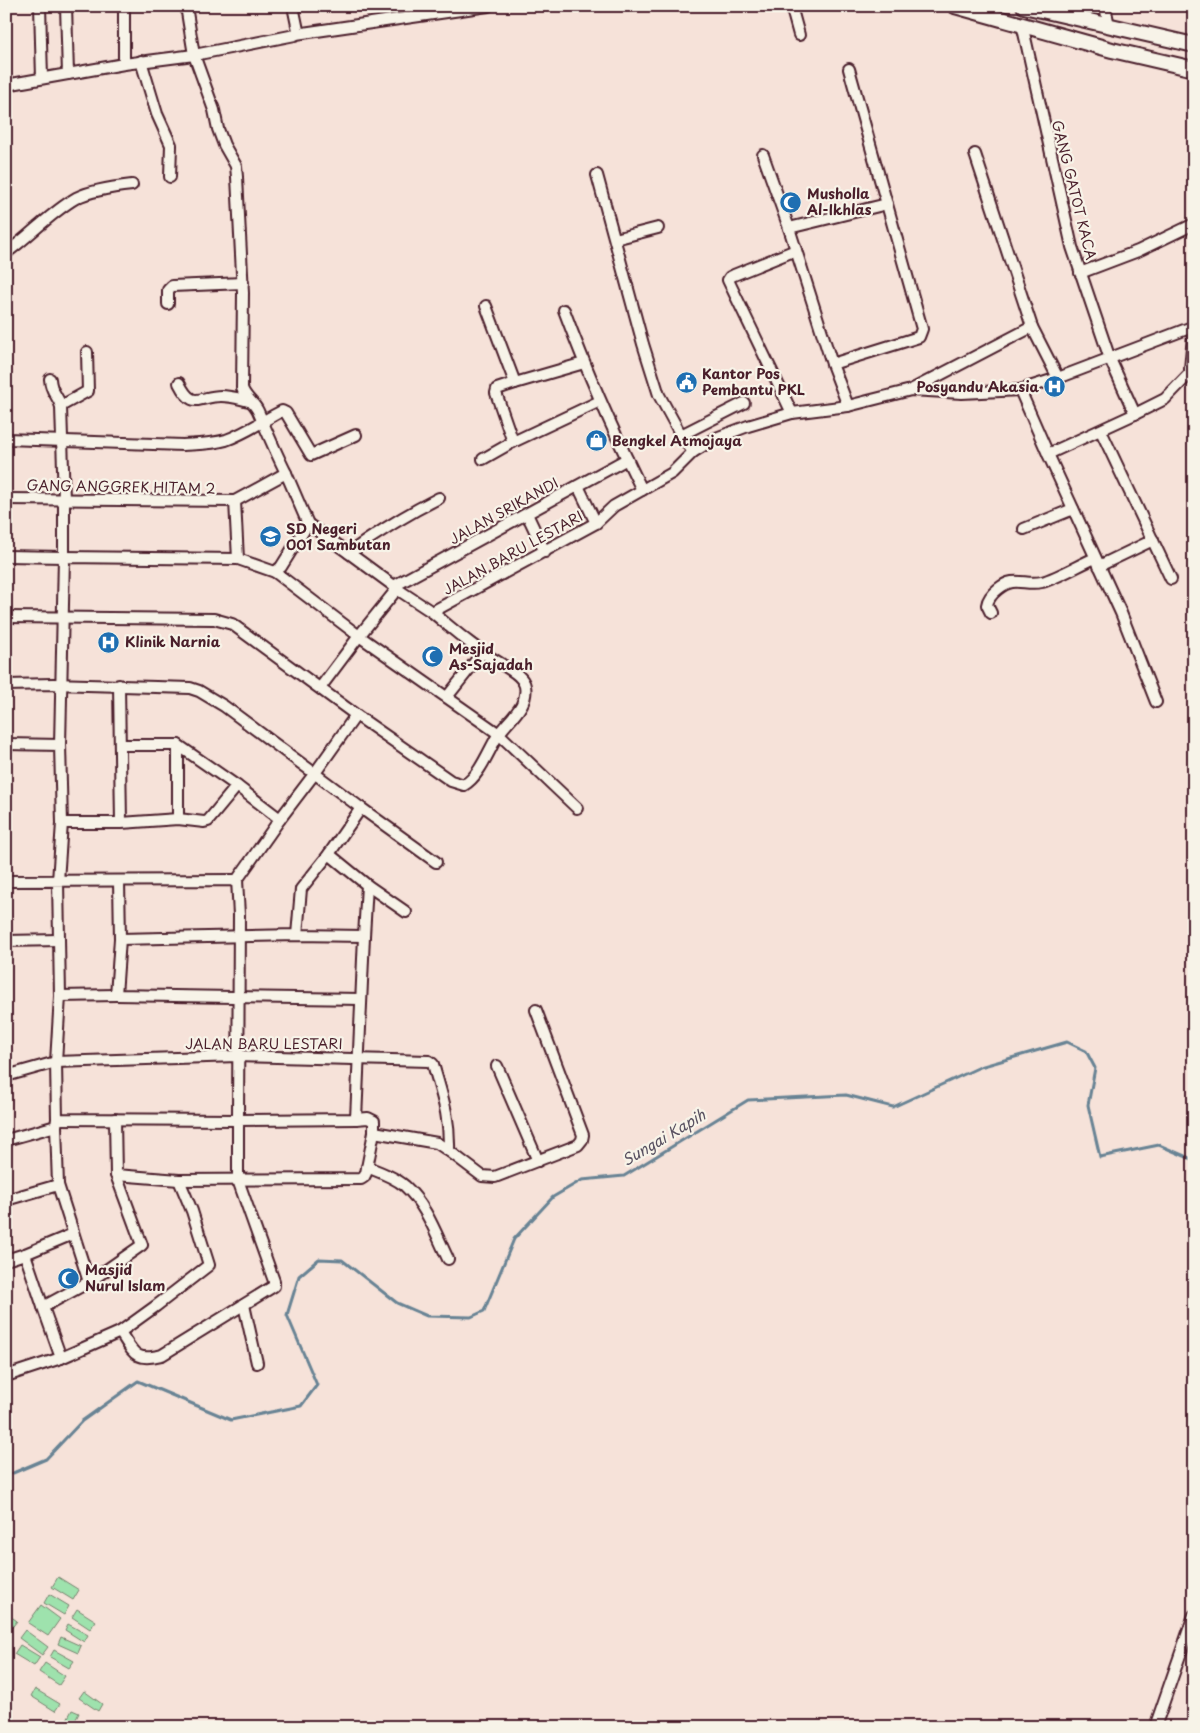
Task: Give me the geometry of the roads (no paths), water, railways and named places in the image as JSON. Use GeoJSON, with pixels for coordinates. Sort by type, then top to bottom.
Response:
{"type":"FeatureCollection","features":[{"type":"Feature","properties":{"kind":"main road"},"geometry":{"type":"LineString","coordinates":[[955,6],[1112,50],[1194,69]]}},
{"type":"Feature","properties":{"kind":"main road"},"geometry":{"type":"LineString","coordinates":[[1024,6],[1053,10],[1109,26],[1194,45]]}},
{"type":"Feature","properties":{"kind":"street"},"geometry":{"type":"LineString","coordinates":[[40,6],[42,78]]}},
{"type":"Feature","properties":{"kind":"street"},"geometry":{"type":"LineString","coordinates":[[66,6],[68,74]]}},
{"type":"Feature","properties":{"kind":"street"},"geometry":{"type":"LineString","coordinates":[[124,6],[124,64]]}},
{"type":"Feature","properties":{"kind":"street"},"geometry":{"type":"LineString","coordinates":[[6,617],[224,620],[356,715],[451,781],[460,785],[469,783],[499,734],[521,707],[526,686],[516,673],[482,653],[432,612],[395,588],[308,524],[258,411],[249,401],[242,388],[243,283],[236,166],[224,145],[214,110],[194,55],[186,6]]}},
{"type":"Feature","properties":{"kind":"street"},"geometry":{"type":"LineString","coordinates":[[293,6],[298,30],[296,34]]}},
{"type":"Feature","properties":{"kind":"street"},"geometry":{"type":"LineString","coordinates":[[6,85],[141,61],[247,46],[296,34],[488,6]]}},
{"type":"Feature","properties":{"kind":"street"},"geometry":{"type":"LineString","coordinates":[[791,6],[800,35]]}},
{"type":"Feature","properties":{"kind":"street"},"geometry":{"type":"LineString","coordinates":[[1104,6],[1109,26]]}},
{"type":"Feature","properties":{"kind":"street","name":"GANG GATOT KACA"},"geometry":{"type":"LineString","coordinates":[[1022,24],[1072,247],[1110,359],[1135,414]]}},
{"type":"Feature","properties":{"kind":"street"},"geometry":{"type":"LineString","coordinates":[[141,61],[157,114],[171,145],[170,177]]}},
{"type":"Feature","properties":{"kind":"street"},"geometry":{"type":"LineString","coordinates":[[832,364],[919,338],[922,329],[849,69]]}},
{"type":"Feature","properties":{"kind":"street"},"geometry":{"type":"LineString","coordinates":[[975,154],[1032,327],[1058,378]]}},
{"type":"Feature","properties":{"kind":"street"},"geometry":{"type":"LineString","coordinates":[[763,155],[789,228],[832,364],[848,406]]}},
{"type":"Feature","properties":{"kind":"street"},"geometry":{"type":"LineString","coordinates":[[596,175],[659,395],[681,435],[693,452]]}},
{"type":"Feature","properties":{"kind":"street"},"geometry":{"type":"LineString","coordinates":[[6,253],[50,217],[77,198],[112,187],[132,185]]}},
{"type":"Feature","properties":{"kind":"street"},"geometry":{"type":"LineString","coordinates":[[789,228],[887,204]]}},
{"type":"Feature","properties":{"kind":"street"},"geometry":{"type":"LineString","coordinates":[[1080,273],[1138,251],[1194,224]]}},
{"type":"Feature","properties":{"kind":"street"},"geometry":{"type":"LineString","coordinates":[[615,239],[658,228]]}},
{"type":"Feature","properties":{"kind":"street"},"geometry":{"type":"LineString","coordinates":[[792,413],[728,280],[734,275],[796,250]]}},
{"type":"Feature","properties":{"kind":"street"},"geometry":{"type":"LineString","coordinates":[[168,304],[168,290],[172,286],[243,283]]}},
{"type":"Feature","properties":{"kind":"street"},"geometry":{"type":"LineString","coordinates":[[486,306],[515,383]]}},
{"type":"Feature","properties":{"kind":"street"},"geometry":{"type":"LineString","coordinates":[[564,310],[600,401],[642,490]]}},
{"type":"Feature","properties":{"kind":"street"},"geometry":{"type":"LineString","coordinates":[[1048,454],[1165,399],[1192,376],[1190,357],[1193,326]]}},
{"type":"Feature","properties":{"kind":"street","name":"JALAN BARU LESTARI"},"geometry":{"type":"LineString","coordinates":[[432,612],[596,523],[614,506],[672,473],[693,452],[716,438],[792,413],[848,406],[911,390],[962,393],[1020,390],[1110,359],[1193,326]]}},
{"type":"Feature","properties":{"kind":"street"},"geometry":{"type":"LineString","coordinates":[[911,390],[1032,327]]}},
{"type":"Feature","properties":{"kind":"street"},"geometry":{"type":"LineString","coordinates":[[61,406],[87,392],[87,352]]}},
{"type":"Feature","properties":{"kind":"street"},"geometry":{"type":"LineString","coordinates":[[513,442],[496,393],[498,389],[584,363]]}},
{"type":"Feature","properties":{"kind":"street"},"geometry":{"type":"LineString","coordinates":[[50,379],[51,389],[61,406],[64,500],[60,745],[62,823],[58,880],[60,996],[56,1062],[58,1185],[89,1282]]}},
{"type":"Feature","properties":{"kind":"street"},"geometry":{"type":"LineString","coordinates":[[179,383],[183,392],[195,400],[201,401],[222,396],[249,401]]}},
{"type":"Feature","properties":{"kind":"street"},"geometry":{"type":"LineString","coordinates":[[1020,390],[1121,613],[1156,702]]}},
{"type":"Feature","properties":{"kind":"street"},"geometry":{"type":"LineString","coordinates":[[483,459],[513,442],[600,401]]}},
{"type":"Feature","properties":{"kind":"street"},"geometry":{"type":"LineString","coordinates":[[681,435],[744,402]]}},
{"type":"Feature","properties":{"kind":"street"},"geometry":{"type":"LineString","coordinates":[[6,439],[183,445],[209,444],[227,440],[262,423],[281,411],[285,412],[311,455],[356,435]]}},
{"type":"Feature","properties":{"kind":"street"},"geometry":{"type":"LineString","coordinates":[[1101,430],[1171,579]]}},
{"type":"Feature","properties":{"kind":"street","name":"JALAN SRIKANDI"},"geometry":{"type":"LineString","coordinates":[[395,588],[627,459]]}},
{"type":"Feature","properties":{"kind":"street"},"geometry":{"type":"LineString","coordinates":[[238,559],[235,501],[286,473]]}},
{"type":"Feature","properties":{"kind":"street"},"geometry":{"type":"LineString","coordinates":[[578,486],[596,523]]}},
{"type":"Feature","properties":{"kind":"street"},"geometry":{"type":"LineString","coordinates":[[349,553],[409,512],[439,498]]}},
{"type":"Feature","properties":{"kind":"street","name":"GANG ANGGREK HITAM 2"},"geometry":{"type":"LineString","coordinates":[[6,499],[235,501]]}},
{"type":"Feature","properties":{"kind":"street"},"geometry":{"type":"LineString","coordinates":[[1024,530],[1073,509]]}},
{"type":"Feature","properties":{"kind":"street"},"geometry":{"type":"LineString","coordinates":[[527,514],[545,552]]}},
{"type":"Feature","properties":{"kind":"street"},"geometry":{"type":"LineString","coordinates":[[275,572],[282,567],[308,524]]}},
{"type":"Feature","properties":{"kind":"street"},"geometry":{"type":"LineString","coordinates":[[991,614],[987,605],[988,600],[1005,584],[1017,581],[1041,582],[1153,540]]}},
{"type":"Feature","properties":{"kind":"street"},"geometry":{"type":"LineString","coordinates":[[6,556],[238,559],[275,572],[359,636],[499,734],[578,808]]}},
{"type":"Feature","properties":{"kind":"street"},"geometry":{"type":"LineString","coordinates":[[320,688],[395,588]]}},
{"type":"Feature","properties":{"kind":"street"},"geometry":{"type":"LineString","coordinates":[[447,697],[482,653]]}},
{"type":"Feature","properties":{"kind":"street"},"geometry":{"type":"LineString","coordinates":[[6,685],[119,685],[190,688],[199,691],[224,706],[360,808],[436,862]]}},
{"type":"Feature","properties":{"kind":"street"},"geometry":{"type":"LineString","coordinates":[[119,685],[121,823]]}},
{"type":"Feature","properties":{"kind":"street"},"geometry":{"type":"LineString","coordinates":[[120,1332],[136,1356],[150,1358],[162,1355],[274,1286],[275,1283],[238,1180],[239,915],[237,880],[356,715]]}},
{"type":"Feature","properties":{"kind":"street"},"geometry":{"type":"LineString","coordinates":[[6,744],[60,745]]}},
{"type":"Feature","properties":{"kind":"street"},"geometry":{"type":"LineString","coordinates":[[120,745],[178,745],[280,819]]}},
{"type":"Feature","properties":{"kind":"street"},"geometry":{"type":"LineString","coordinates":[[178,745],[178,819]]}},
{"type":"Feature","properties":{"kind":"street"},"geometry":{"type":"LineString","coordinates":[[62,823],[121,823],[178,819],[204,822],[208,821],[237,786]]}},
{"type":"Feature","properties":{"kind":"street"},"geometry":{"type":"LineString","coordinates":[[297,935],[301,889],[329,854],[360,808]]}},
{"type":"Feature","properties":{"kind":"street"},"geometry":{"type":"LineString","coordinates":[[329,854],[367,885],[406,912]]}},
{"type":"Feature","properties":{"kind":"street"},"geometry":{"type":"LineString","coordinates":[[6,881],[237,880]]}},
{"type":"Feature","properties":{"kind":"street"},"geometry":{"type":"LineString","coordinates":[[116,995],[120,939],[119,881]]}},
{"type":"Feature","properties":{"kind":"street"},"geometry":{"type":"LineString","coordinates":[[356,1118],[367,885]]}},
{"type":"Feature","properties":{"kind":"street"},"geometry":{"type":"LineString","coordinates":[[120,939],[297,935],[364,936]]}},
{"type":"Feature","properties":{"kind":"street"},"geometry":{"type":"LineString","coordinates":[[6,941],[59,940]]}},
{"type":"Feature","properties":{"kind":"street"},"geometry":{"type":"LineString","coordinates":[[60,996],[238,996],[361,1000]]}},
{"type":"Feature","properties":{"kind":"street"},"geometry":{"type":"LineString","coordinates":[[374,1132],[437,1143],[482,1176],[488,1178],[578,1145],[583,1135],[536,1010]]}},
{"type":"Feature","properties":{"kind":"street","name":"JALAN BARU LESTARI"},"geometry":{"type":"LineString","coordinates":[[6,1076],[56,1062],[237,1056],[424,1060],[432,1062],[447,1113],[450,1128],[449,1151]]}},
{"type":"Feature","properties":{"kind":"street"},"geometry":{"type":"LineString","coordinates":[[497,1066],[538,1160]]}},
{"type":"Feature","properties":{"kind":"street"},"geometry":{"type":"LineString","coordinates":[[6,1140],[57,1123],[115,1120],[356,1118],[373,1120],[374,1132],[367,1167],[364,1176],[360,1179],[179,1180],[116,1175]]}},
{"type":"Feature","properties":{"kind":"street"},"geometry":{"type":"LineString","coordinates":[[43,1307],[89,1282],[142,1245],[116,1175],[115,1120]]}},
{"type":"Feature","properties":{"kind":"street"},"geometry":{"type":"LineString","coordinates":[[367,1167],[396,1180],[412,1194],[422,1206],[448,1259]]}},
{"type":"Feature","properties":{"kind":"street"},"geometry":{"type":"LineString","coordinates":[[7,1373],[61,1358],[120,1332],[209,1265],[192,1211],[179,1180]]}},
{"type":"Feature","properties":{"kind":"street"},"geometry":{"type":"LineString","coordinates":[[6,1200],[58,1185]]}},
{"type":"Feature","properties":{"kind":"street"},"geometry":{"type":"LineString","coordinates":[[6,1260],[73,1234]]}},
{"type":"Feature","properties":{"kind":"street"},"geometry":{"type":"LineString","coordinates":[[25,1254],[61,1358]]}},
{"type":"Feature","properties":{"kind":"street"},"geometry":{"type":"LineString","coordinates":[[244,1305],[257,1363]]}},
{"type":"Feature","properties":{"kind":"street"},"geometry":{"type":"LineString","coordinates":[[1155,1727],[1194,1615]]}},
{"type":"Feature","properties":{"kind":"waterway","name":"Sungai Kapih"},"geometry":{"type":"LineString","coordinates":[[6,1476],[46,1459],[82,1421],[138,1381],[231,1420],[301,1406],[317,1385],[287,1315],[299,1276],[319,1259],[342,1260],[397,1303],[427,1316],[471,1317],[484,1311],[514,1239],[553,1197],[582,1180],[624,1176],[748,1100],[846,1095],[893,1107],[980,1067],[1067,1042],[1086,1051],[1095,1068],[1088,1105],[1100,1157],[1159,1145],[1194,1160]]}},
{"type":"Feature","properties":{"kind":"place","name":"Musholla Al-Ikhlas"},"geometry":{"type":"Point","coordinates":[791,202]}},
{"type":"Feature","properties":{"kind":"place","name":"Kantor Pos Pembantu PKL"},"geometry":{"type":"Point","coordinates":[686,382]}},
{"type":"Feature","properties":{"kind":"place","name":"Posyandu Akasia"},"geometry":{"type":"Point","coordinates":[1055,387]}},
{"type":"Feature","properties":{"kind":"place","name":"Bengkel Atmojaya"},"geometry":{"type":"Point","coordinates":[596,441]}},
{"type":"Feature","properties":{"kind":"place","name":"SD Negeri 001 Sambutan"},"geometry":{"type":"Point","coordinates":[270,537]}},
{"type":"Feature","properties":{"kind":"place","name":"Klinik Narnia"},"geometry":{"type":"Point","coordinates":[109,642]}},
{"type":"Feature","properties":{"kind":"place","name":"Mesjid As-Sajadah"},"geometry":{"type":"Point","coordinates":[433,657]}},
{"type":"Feature","properties":{"kind":"place","name":"Masjid Nurul Islam"},"geometry":{"type":"Point","coordinates":[69,1278]}}]}
